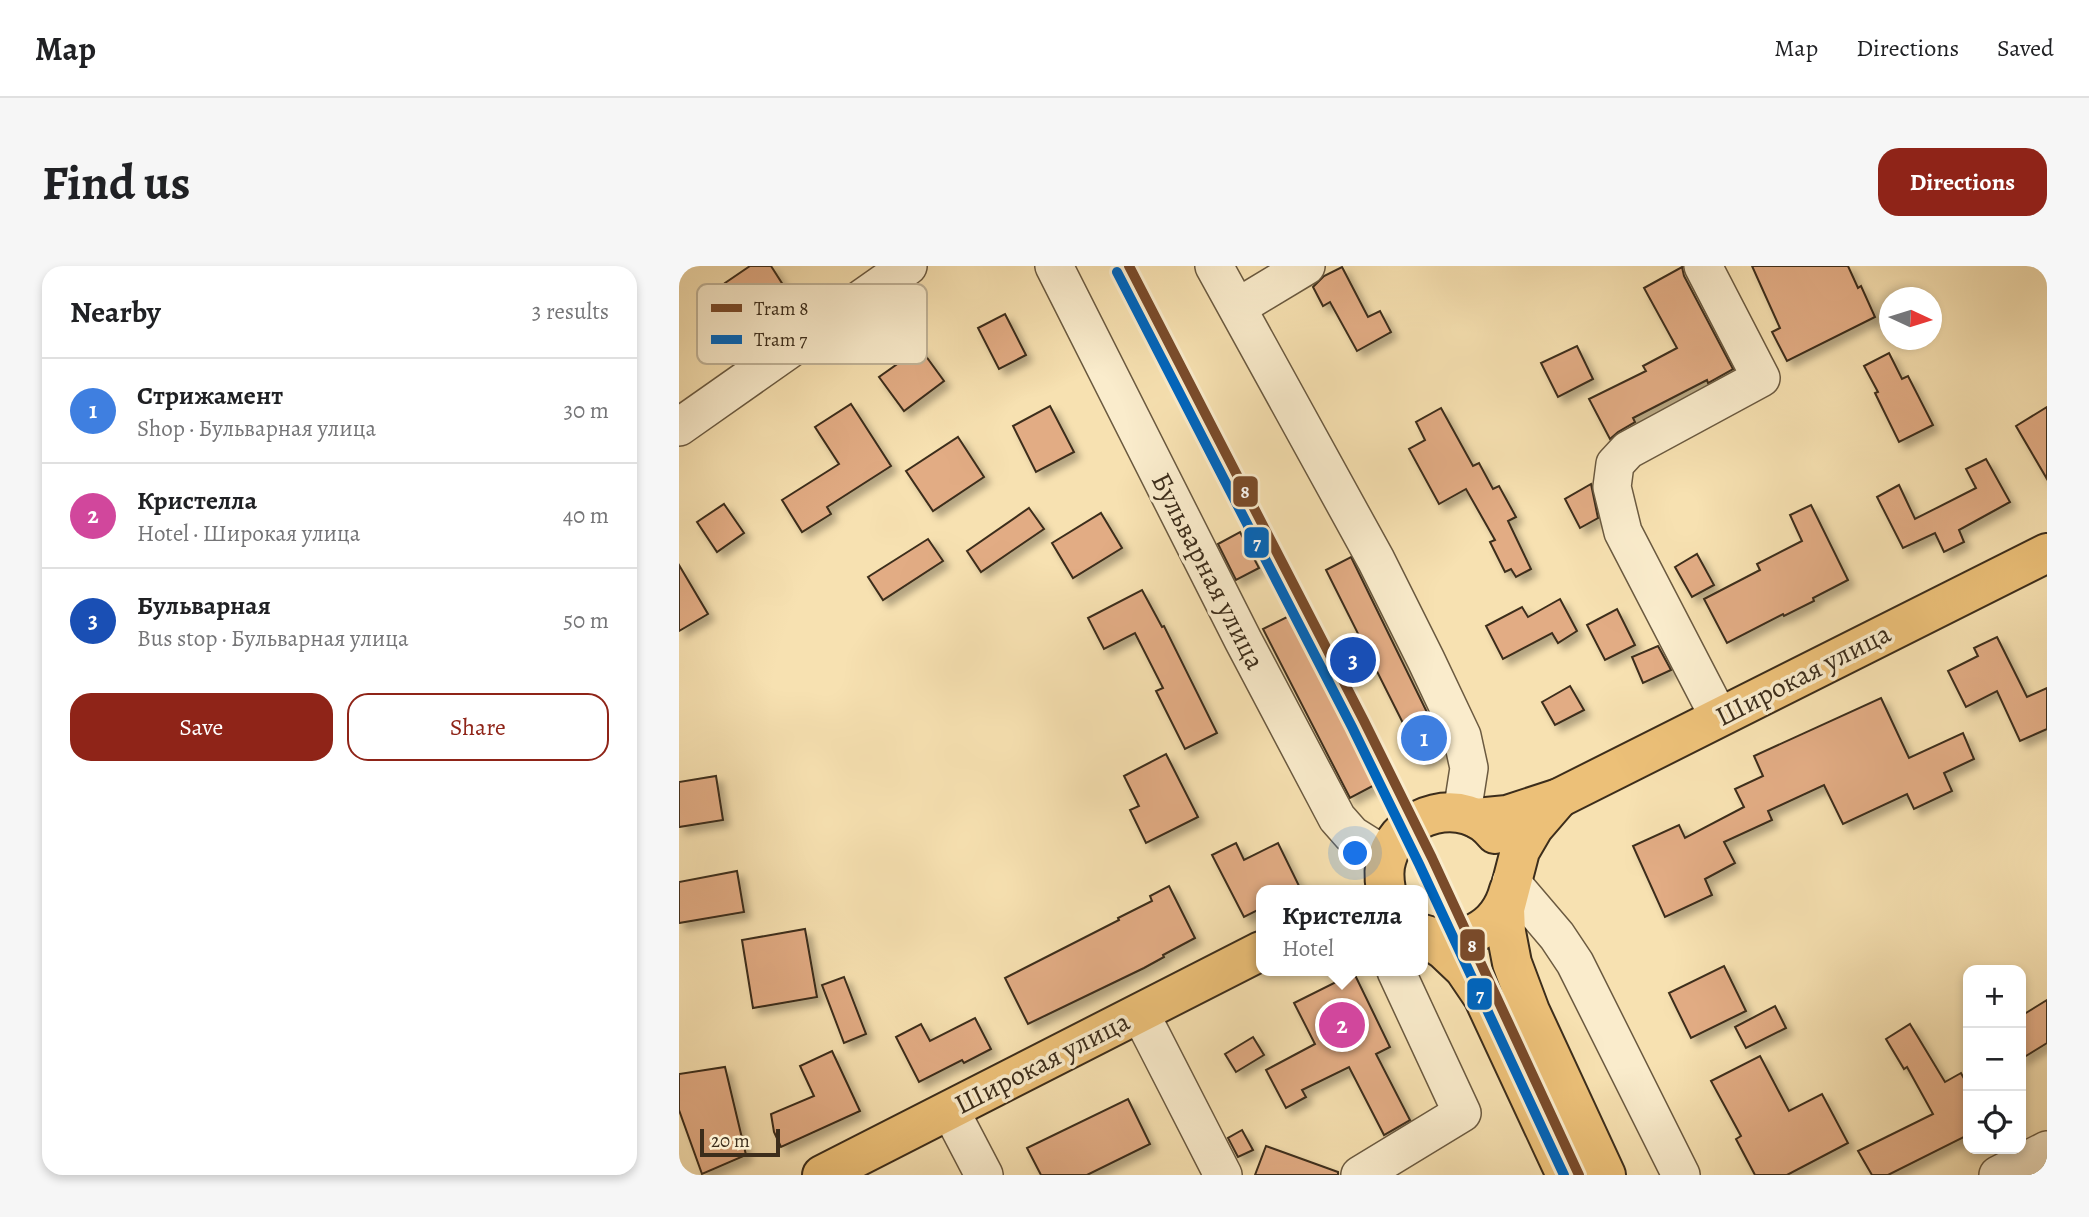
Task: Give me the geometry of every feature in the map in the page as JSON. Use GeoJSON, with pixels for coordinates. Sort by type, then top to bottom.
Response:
{"type":"FeatureCollection","features":[{"type":"Feature","properties":{"kind":"main road","name":"Широкая улица"},"geometry":{"type":"LineString","coordinates":[[1386,873],[1395,839],[1424,816],[1443,812],[1469,816],[1507,815],[1559,798],[2047,553]]}},
{"type":"Feature","properties":{"kind":"main road","name":"Широкая улица"},"geometry":{"type":"LineString","coordinates":[[1511,882],[1520,851],[1534,827],[1559,798]]}},
{"type":"Feature","properties":{"kind":"main road"},"geometry":{"type":"LineString","coordinates":[[1469,816],[1492,829],[1504,845],[1510,863],[1511,882],[1505,909],[1512,963],[1530,1011],[1606,1175]]}},
{"type":"Feature","properties":{"kind":"main road"},"geometry":{"type":"LineString","coordinates":[[1365,885],[1386,873]]}},
{"type":"Feature","properties":{"kind":"main road"},"geometry":{"type":"LineString","coordinates":[[1428,937],[1457,939],[1477,932],[1494,920],[1506,902],[1511,882]]}},
{"type":"Feature","properties":{"kind":"main road"},"geometry":{"type":"LineString","coordinates":[[1428,939],[1464,969],[1483,997],[1566,1175]]}},
{"type":"Feature","properties":{"kind":"main road","name":"Широкая улица"},"geometry":{"type":"LineString","coordinates":[[822,1175],[1256,954]]}},
{"type":"Feature","properties":{"kind":"street"},"geometry":{"type":"LineString","coordinates":[[882,284],[908,266]]}},
{"type":"Feature","properties":{"kind":"street","name":"Бульварная улица"},"geometry":{"type":"LineString","coordinates":[[1054,266],[1237,628],[1337,818],[1386,873]]}},
{"type":"Feature","properties":{"kind":"street"},"geometry":{"type":"LineString","coordinates":[[1214,266],[1375,560],[1462,736],[1469,768],[1469,816]]}},
{"type":"Feature","properties":{"kind":"street"},"geometry":{"type":"LineString","coordinates":[[1238,307],[1306,266]]}},
{"type":"Feature","properties":{"kind":"street"},"geometry":{"type":"LineString","coordinates":[[1703,266],[1761,378],[1628,450],[1615,464],[1612,487],[1623,532],[1719,717]]}},
{"type":"Feature","properties":{"kind":"street"},"geometry":{"type":"LineString","coordinates":[[679,427],[769,364]]}},
{"type":"Feature","properties":{"kind":"street"},"geometry":{"type":"LineString","coordinates":[[1511,882],[1557,936],[1575,963],[1681,1175]]}},
{"type":"Feature","properties":{"kind":"street"},"geometry":{"type":"LineString","coordinates":[[1360,1175],[1462,1112],[1398,976]]}},
{"type":"Feature","properties":{"kind":"street"},"geometry":{"type":"LineString","coordinates":[[1140,1013],[1223,1175]]}},
{"type":"Feature","properties":{"kind":"street"},"geometry":{"type":"LineString","coordinates":[[950,1110],[983,1175]]}},
{"type":"Feature","properties":{"kind":"street"},"geometry":{"type":"LineString","coordinates":[[1997,1175],[2047,1150]]}},
{"type":"Feature","properties":{"kind":"building"},"geometry":{"type":"Polygon","coordinates":[[[750,266],[771,266],[782,284],[726,284],[750,266]]]}},
{"type":"Feature","properties":{"kind":"building"},"geometry":{"type":"Polygon","coordinates":[[[1752,266],[1848,266],[1858,288],[1861,286],[1875,317],[1787,361],[1772,332],[1780,328],[1752,266]]]}},
{"type":"Feature","properties":{"kind":"building"},"geometry":{"type":"Polygon","coordinates":[[[1342,267],[1368,317],[1380,311],[1391,332],[1357,351],[1330,302],[1323,306],[1313,287],[1324,276],[1342,267]]]}},
{"type":"Feature","properties":{"kind":"building"},"geometry":{"type":"Polygon","coordinates":[[[1682,267],[1684,276],[1733,369],[1633,418],[1635,422],[1610,439],[1589,399],[1646,371],[1643,366],[1677,348],[1644,288],[1682,267]]]}},
{"type":"Feature","properties":{"kind":"building"},"geometry":{"type":"Polygon","coordinates":[[[1005,314],[1026,355],[999,369],[978,328],[1005,314]]]}},
{"type":"Feature","properties":{"kind":"building"},"geometry":{"type":"Polygon","coordinates":[[[1577,346],[1593,379],[1558,397],[1541,363],[1577,346]]]}},
{"type":"Feature","properties":{"kind":"building"},"geometry":{"type":"Polygon","coordinates":[[[1889,353],[1902,379],[1908,376],[1933,425],[1899,442],[1864,366],[1889,353]]]}},
{"type":"Feature","properties":{"kind":"building"},"geometry":{"type":"Polygon","coordinates":[[[927,358],[944,381],[904,411],[879,377],[897,364],[927,364],[927,358]]]}},
{"type":"Feature","properties":{"kind":"building"},"geometry":{"type":"Polygon","coordinates":[[[851,404],[891,466],[827,507],[831,514],[802,532],[782,500],[839,464],[815,427],[851,404]]]}},
{"type":"Feature","properties":{"kind":"building"},"geometry":{"type":"Polygon","coordinates":[[[1050,406],[1074,452],[1036,472],[1013,426],[1050,406]]]}},
{"type":"Feature","properties":{"kind":"building"},"geometry":{"type":"Polygon","coordinates":[[[2047,407],[2047,479],[2016,426],[2047,407]]]}},
{"type":"Feature","properties":{"kind":"building"},"geometry":{"type":"Polygon","coordinates":[[[1441,408],[1473,466],[1479,463],[1493,489],[1499,486],[1516,517],[1508,521],[1531,569],[1516,577],[1511,569],[1505,572],[1490,542],[1495,540],[1466,489],[1439,504],[1409,449],[1425,440],[1416,422],[1441,408]]]}},
{"type":"Feature","properties":{"kind":"building"},"geometry":{"type":"Polygon","coordinates":[[[958,437],[984,477],[933,511],[906,471],[958,437]]]}},
{"type":"Feature","properties":{"kind":"building"},"geometry":{"type":"Polygon","coordinates":[[[1986,459],[2010,502],[1959,530],[1964,542],[1944,552],[1935,533],[1903,548],[1877,497],[1899,485],[1915,519],[1976,488],[1966,469],[1986,459]]]}},
{"type":"Feature","properties":{"kind":"building"},"geometry":{"type":"Polygon","coordinates":[[[1591,484],[1598,518],[1580,528],[1565,499],[1591,484]]]}},
{"type":"Feature","properties":{"kind":"building"},"geometry":{"type":"Polygon","coordinates":[[[724,504],[744,533],[717,552],[697,522],[724,504]]]}},
{"type":"Feature","properties":{"kind":"building"},"geometry":{"type":"Polygon","coordinates":[[[1811,505],[1848,580],[1813,598],[1814,601],[1727,643],[1704,599],[1760,570],[1757,564],[1802,541],[1790,515],[1811,505]]]}},
{"type":"Feature","properties":{"kind":"building"},"geometry":{"type":"Polygon","coordinates":[[[1029,508],[1044,529],[981,572],[967,551],[1029,508]]]}},
{"type":"Feature","properties":{"kind":"building"},"geometry":{"type":"Polygon","coordinates":[[[1101,513],[1122,548],[1073,578],[1052,543],[1101,513]]]}},
{"type":"Feature","properties":{"kind":"building"},"geometry":{"type":"Polygon","coordinates":[[[1240,532],[1259,568],[1236,580],[1218,544],[1240,532]]]}},
{"type":"Feature","properties":{"kind":"building"},"geometry":{"type":"Polygon","coordinates":[[[928,539],[943,561],[883,600],[868,577],[928,539]]]}},
{"type":"Feature","properties":{"kind":"building"},"geometry":{"type":"Polygon","coordinates":[[[1697,554],[1714,585],[1692,597],[1675,567],[1697,554]]]}},
{"type":"Feature","properties":{"kind":"building"},"geometry":{"type":"Polygon","coordinates":[[[1351,557],[1442,743],[1444,751],[1422,761],[1326,570],[1351,557]]]}},
{"type":"Feature","properties":{"kind":"building"},"geometry":{"type":"Polygon","coordinates":[[[679,565],[708,614],[679,631],[679,565]]]}},
{"type":"Feature","properties":{"kind":"building"},"geometry":{"type":"Polygon","coordinates":[[[1142,590],[1162,627],[1164,626],[1217,733],[1185,749],[1156,691],[1163,688],[1135,633],[1104,649],[1088,618],[1142,590]]]}},
{"type":"Feature","properties":{"kind":"building"},"geometry":{"type":"Polygon","coordinates":[[[1560,599],[1577,631],[1558,643],[1552,633],[1503,659],[1486,626],[1522,607],[1528,617],[1560,599]]]}},
{"type":"Feature","properties":{"kind":"building"},"geometry":{"type":"Polygon","coordinates":[[[1617,609],[1635,645],[1605,660],[1587,625],[1617,609]]]}},
{"type":"Feature","properties":{"kind":"building"},"geometry":{"type":"Polygon","coordinates":[[[1297,612],[1384,780],[1350,798],[1263,629],[1297,612]]]}},
{"type":"Feature","properties":{"kind":"building"},"geometry":{"type":"Polygon","coordinates":[[[1997,637],[2027,697],[2047,688],[2047,729],[2020,741],[1997,691],[1966,707],[1948,671],[1978,656],[1974,648],[1997,637]]]}},
{"type":"Feature","properties":{"kind":"building"},"geometry":{"type":"Polygon","coordinates":[[[1658,646],[1671,670],[1643,683],[1632,657],[1658,646]]]}},
{"type":"Feature","properties":{"kind":"building"},"geometry":{"type":"Polygon","coordinates":[[[1570,686],[1584,710],[1555,725],[1542,702],[1570,686]]]}},
{"type":"Feature","properties":{"kind":"building"},"geometry":{"type":"Polygon","coordinates":[[[1881,698],[1909,758],[1963,733],[1974,759],[1944,773],[1952,791],[1914,809],[1907,794],[1843,824],[1824,785],[1768,811],[1772,820],[1724,842],[1735,863],[1705,879],[1712,895],[1665,917],[1633,846],[1679,825],[1685,838],[1744,807],[1735,789],[1763,776],[1754,756],[1881,698]]]}},
{"type":"Feature","properties":{"kind":"building"},"geometry":{"type":"Polygon","coordinates":[[[1166,754],[1198,817],[1146,843],[1130,810],[1139,806],[1124,776],[1166,754]]]}},
{"type":"Feature","properties":{"kind":"building"},"geometry":{"type":"Polygon","coordinates":[[[716,776],[723,820],[679,827],[679,782],[716,776]]]}},
{"type":"Feature","properties":{"kind":"building"},"geometry":{"type":"Polygon","coordinates":[[[1236,843],[1244,860],[1278,843],[1299,885],[1256,885],[1256,911],[1244,917],[1212,855],[1236,843]]]}},
{"type":"Feature","properties":{"kind":"building"},"geometry":{"type":"Polygon","coordinates":[[[737,871],[744,912],[679,923],[679,882],[737,871]]]}},
{"type":"Feature","properties":{"kind":"building"},"geometry":{"type":"Polygon","coordinates":[[[1169,886],[1195,938],[1144,968],[1028,1024],[1005,978],[1119,920],[1118,918],[1152,901],[1150,896],[1169,886]]]}},
{"type":"Feature","properties":{"kind":"building"},"geometry":{"type":"Polygon","coordinates":[[[805,929],[817,997],[753,1008],[742,940],[805,929]]]}},
{"type":"Feature","properties":{"kind":"building"},"geometry":{"type":"Polygon","coordinates":[[[1724,966],[1746,1011],[1691,1038],[1669,993],[1724,966]]]}},
{"type":"Feature","properties":{"kind":"building"},"geometry":{"type":"Polygon","coordinates":[[[1348,976],[1355,976],[1390,1047],[1376,1054],[1410,1120],[1384,1135],[1349,1067],[1302,1090],[1306,1097],[1286,1108],[1266,1070],[1315,1044],[1294,1003],[1348,976]]]}},
{"type":"Feature","properties":{"kind":"building"},"geometry":{"type":"Polygon","coordinates":[[[844,977],[866,1034],[844,1043],[822,985],[844,977]]]}},
{"type":"Feature","properties":{"kind":"building"},"geometry":{"type":"Polygon","coordinates":[[[2047,1000],[2047,1043],[2026,1056],[2026,1028],[2026,1013],[2047,1000]]]}},
{"type":"Feature","properties":{"kind":"building"},"geometry":{"type":"Polygon","coordinates":[[[1775,1006],[1786,1028],[1746,1048],[1735,1027],[1775,1006]]]}},
{"type":"Feature","properties":{"kind":"building"},"geometry":{"type":"Polygon","coordinates":[[[975,1018],[991,1049],[919,1082],[896,1037],[921,1024],[930,1041],[975,1018]]]}},
{"type":"Feature","properties":{"kind":"building"},"geometry":{"type":"Polygon","coordinates":[[[1910,1024],[1945,1082],[1961,1073],[1963,1138],[1888,1175],[1872,1175],[1858,1151],[1933,1114],[1907,1067],[1904,1069],[1886,1039],[1910,1024]]]}},
{"type":"Feature","properties":{"kind":"building"},"geometry":{"type":"Polygon","coordinates":[[[1253,1037],[1264,1055],[1236,1072],[1225,1054],[1253,1037]]]}},
{"type":"Feature","properties":{"kind":"building"},"geometry":{"type":"Polygon","coordinates":[[[832,1051],[860,1111],[781,1147],[774,1132],[771,1114],[814,1096],[800,1066],[832,1051]]]}},
{"type":"Feature","properties":{"kind":"building"},"geometry":{"type":"Polygon","coordinates":[[[1760,1056],[1789,1111],[1822,1094],[1848,1143],[1787,1175],[1755,1175],[1736,1139],[1741,1136],[1711,1081],[1760,1056]]]}},
{"type":"Feature","properties":{"kind":"building"},"geometry":{"type":"Polygon","coordinates":[[[725,1067],[746,1155],[702,1174],[679,1110],[679,1074],[725,1067]]]}},
{"type":"Feature","properties":{"kind":"building"},"geometry":{"type":"Polygon","coordinates":[[[1128,1099],[1150,1144],[1087,1175],[1041,1175],[1027,1148],[1128,1099]]]}},
{"type":"Feature","properties":{"kind":"building"},"geometry":{"type":"Polygon","coordinates":[[[1242,1130],[1253,1150],[1238,1157],[1228,1138],[1242,1130]]]}},
{"type":"Feature","properties":{"kind":"building"},"geometry":{"type":"Polygon","coordinates":[[[1266,1146],[1338,1172],[1338,1175],[1255,1175],[1266,1146]]]}},
{"type":"Feature","properties":{"kind":"tram line","name":"8"},"geometry":{"type":"LineString","coordinates":[[1129,266],[1432,858],[1579,1175]]}},
{"type":"Feature","properties":{"kind":"tram line","name":"7"},"geometry":{"type":"LineString","coordinates":[[1117,272],[1352,727],[1564,1175]]}},
{"type":"Feature","properties":{"kind":"place","name":"Бульварная"},"geometry":{"type":"Point","coordinates":[1353,660]}},
{"type":"Feature","properties":{"kind":"place","name":"Стрижамент"},"geometry":{"type":"Point","coordinates":[1424,738]}},
{"type":"Feature","properties":{"kind":"place","name":"Кристелла"},"geometry":{"type":"Point","coordinates":[1342,1025]}}]}
